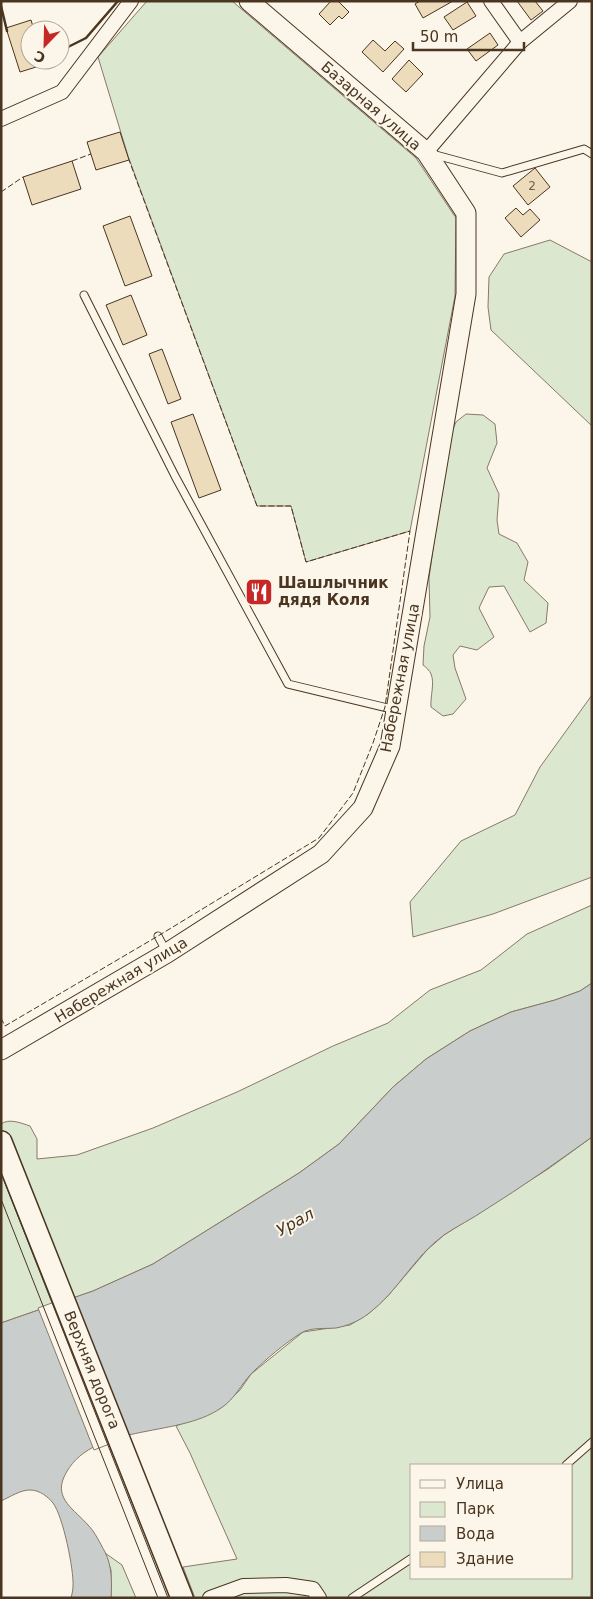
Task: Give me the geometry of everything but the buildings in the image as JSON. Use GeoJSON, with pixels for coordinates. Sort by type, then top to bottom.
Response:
{"type":"FeatureCollection","features":[{"type":"Feature","properties":{"kind":"main road","name":"Базарная улица"},"geometry":{"type":"LineString","coordinates":[[249,1],[426,152]]}},
{"type":"Feature","properties":{"kind":"main road","name":"Набережная улица"},"geometry":{"type":"LineString","coordinates":[[1,1050],[167,952],[322,854],[363,808],[390,746],[466,294],[466,213],[426,152]]}},
{"type":"Feature","properties":{"kind":"main road","name":"Верхняя дорога"},"geometry":{"type":"LineString","coordinates":[[1,1142],[182,1598]]}},
{"type":"Feature","properties":{"kind":"street"},"geometry":{"type":"LineString","coordinates":[[1,119],[62,92],[131,1]]}},
{"type":"Feature","properties":{"kind":"street"},"geometry":{"type":"LineString","coordinates":[[492,1],[520,42]]}},
{"type":"Feature","properties":{"kind":"street","name":"Базарная улица"},"geometry":{"type":"LineString","coordinates":[[426,152],[520,42],[570,1]]}},
{"type":"Feature","properties":{"kind":"street"},"geometry":{"type":"LineString","coordinates":[[210,1598],[243,1586],[286,1585],[312,1589],[319,1598]]}},
{"type":"Feature","properties":{"kind":"lane"},"geometry":{"type":"LineString","coordinates":[[426,152],[502,173],[584,149],[592,154]]}},
{"type":"Feature","properties":{"kind":"lane"},"geometry":{"type":"LineString","coordinates":[[84,295],[175,476],[288,684],[396,710]]}},
{"type":"Feature","properties":{"kind":"lane"},"geometry":{"type":"LineString","coordinates":[[158,936],[167,952]]}},
{"type":"Feature","properties":{"kind":"lane"},"geometry":{"type":"LineString","coordinates":[[567,1464],[592,1442]]}},
{"type":"Feature","properties":{"kind":"lane"},"geometry":{"type":"LineString","coordinates":[[352,1598],[410,1559]]}},
{"type":"Feature","properties":{"kind":"green space"},"geometry":{"type":"Polygon","coordinates":[[[147,1],[232,1],[416,158],[456,218],[455,296],[410,531],[306,562],[291,506],[257,506],[128,156],[98,57],[147,1]]]}},
{"type":"Feature","properties":{"kind":"green space"},"geometry":{"type":"Polygon","coordinates":[[[550,240],[592,262],[592,426],[491,330],[488,307],[489,277],[504,254],[550,240]]]}},
{"type":"Feature","properties":{"kind":"green space"},"geometry":{"type":"Polygon","coordinates":[[[466,414],[483,415],[495,424],[497,443],[487,468],[499,494],[497,520],[499,534],[517,543],[528,562],[524,580],[548,603],[546,623],[530,632],[504,586],[489,587],[479,608],[494,637],[477,650],[460,646],[453,655],[455,668],[466,699],[453,714],[443,716],[431,707],[432,678],[430,672],[423,665],[424,646],[430,617],[429,578],[448,441],[456,422],[466,414]]]}},
{"type":"Feature","properties":{"kind":"green space"},"geometry":{"type":"Polygon","coordinates":[[[592,695],[592,877],[493,914],[413,937],[410,902],[461,841],[515,815],[540,767],[592,695]]]}},
{"type":"Feature","properties":{"kind":"green space"},"geometry":{"type":"Polygon","coordinates":[[[592,905],[592,983],[580,991],[555,1000],[511,1012],[470,1031],[426,1059],[393,1087],[339,1144],[299,1173],[153,1264],[93,1291],[1,1323],[1,1124],[11,1121],[30,1126],[37,1139],[37,1159],[77,1155],[153,1128],[388,1023],[430,990],[481,970],[527,934],[592,905]]]}},
{"type":"Feature","properties":{"kind":"green space"},"geometry":{"type":"Polygon","coordinates":[[[592,1137],[592,1598],[195,1598],[183,1567],[237,1559],[176,1426],[221,1408],[240,1390],[251,1374],[303,1332],[350,1325],[368,1314],[386,1298],[427,1250],[444,1235],[548,1169],[592,1137]]]}},
{"type":"Feature","properties":{"kind":"green space"},"geometry":{"type":"Polygon","coordinates":[[[105,1553],[122,1565],[136,1598],[111,1598],[111,1570],[105,1553]]]}},
{"type":"Feature","properties":{"kind":"water","name":"Урал"},"geometry":{"type":"Polygon","coordinates":[[[592,983],[592,1137],[553,1165],[444,1235],[424,1253],[379,1305],[364,1317],[353,1323],[336,1328],[305,1331],[288,1342],[252,1373],[221,1408],[203,1418],[113,1439],[93,1447],[76,1460],[64,1477],[62,1492],[67,1504],[93,1531],[105,1552],[110,1568],[111,1598],[71,1598],[73,1578],[70,1556],[64,1531],[53,1503],[46,1496],[34,1490],[19,1492],[1,1501],[1,1323],[93,1291],[153,1264],[299,1173],[339,1144],[393,1087],[426,1059],[470,1031],[511,1012],[555,1000],[580,991],[592,983]]]}},
{"type":"Feature","properties":{"kind":"pier"},"geometry":{"type":"Polygon","coordinates":[[[71,1296],[117,1441],[94,1450],[38,1308],[71,1296]]]}},
{"type":"Feature","properties":{"kind":"tram line"},"geometry":{"type":"LineString","coordinates":[[1,1173],[168,1598]]}},
{"type":"Feature","properties":{"kind":"tram line"},"geometry":{"type":"LineString","coordinates":[[1,1199],[158,1598]]}},
{"type":"Feature","properties":{"kind":"fence"},"geometry":{"type":"LineString","coordinates":[[72,161],[91,154]]}},
{"type":"Feature","properties":{"kind":"fence"},"geometry":{"type":"LineString","coordinates":[[1,1018],[5,1026],[319,838],[353,793],[385,707],[410,531],[306,562],[291,506],[257,506],[129,160]]}},
{"type":"Feature","properties":{"kind":"fence"},"geometry":{"type":"LineString","coordinates":[[1,192],[23,177]]}},
{"type":"Feature","properties":{"kind":"wall"},"geometry":{"type":"LineString","coordinates":[[70,46],[86,38],[118,1]]}},
{"type":"Feature","properties":{"kind":"wall"},"geometry":{"type":"LineString","coordinates":[[1,6],[7,31]]}},
{"type":"Feature","properties":{"kind":"place","name":"Шашлычник дядя Коля"},"geometry":{"type":"Point","coordinates":[259,592]}}]}
